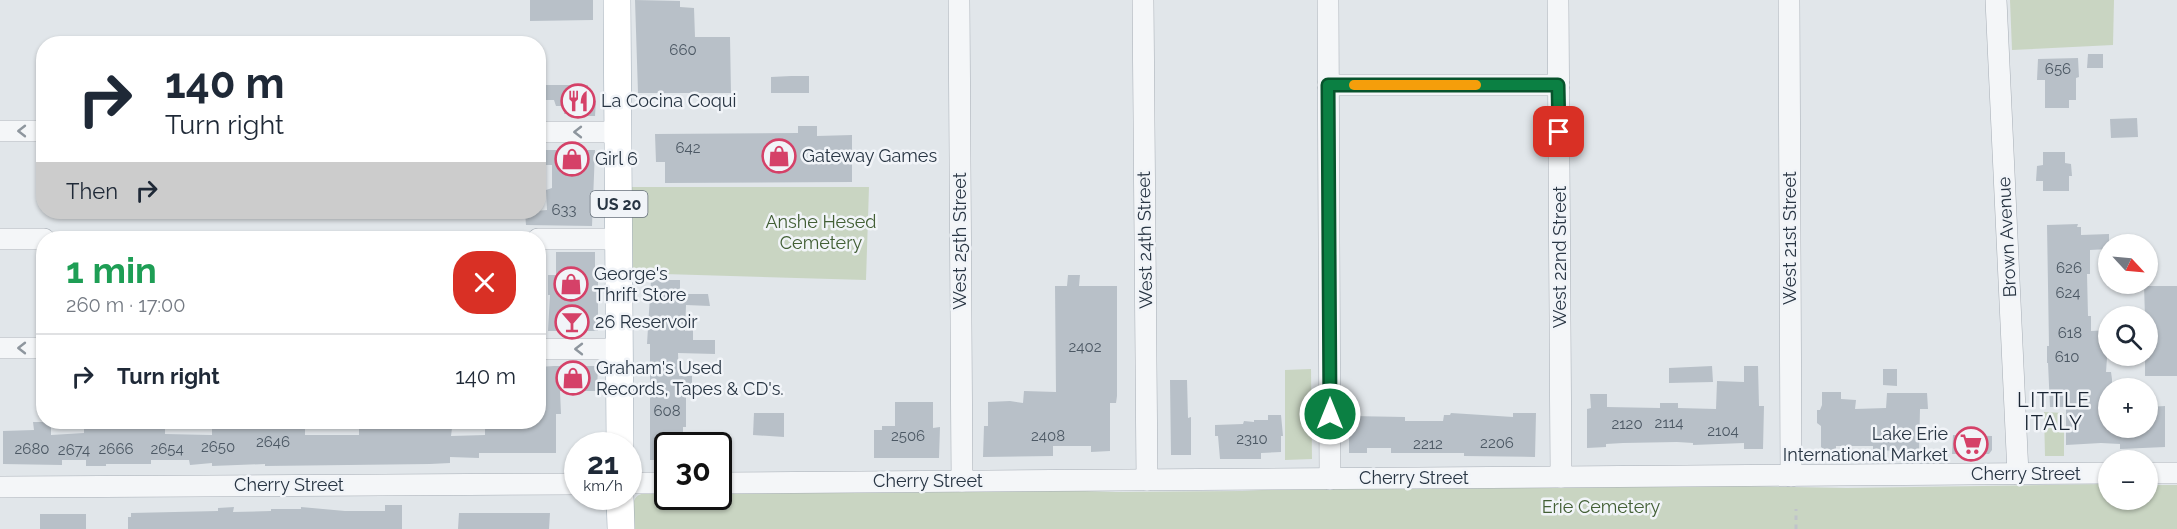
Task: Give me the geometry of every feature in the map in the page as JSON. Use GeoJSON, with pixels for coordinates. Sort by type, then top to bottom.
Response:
{"type":"FeatureCollection","features":[{"type":"Feature","properties":{"kind":"main road","name":"US 20"},"geometry":{"type":"LineString","coordinates":[[617,0],[620,432]]}},
{"type":"Feature","properties":{"kind":"main road"},"geometry":{"type":"LineString","coordinates":[[620,510],[621,529]]}},
{"type":"Feature","properties":{"kind":"street","name":"West 25th Street"},"geometry":{"type":"LineString","coordinates":[[959,0],[962,481]]}},
{"type":"Feature","properties":{"kind":"street","name":"West 24th Street"},"geometry":{"type":"LineString","coordinates":[[1143,0],[1147,480]]}},
{"type":"Feature","properties":{"kind":"street"},"geometry":{"type":"LineString","coordinates":[[1328,0],[1330,479]]}},
{"type":"Feature","properties":{"kind":"street","name":"West 22nd Street"},"geometry":{"type":"LineString","coordinates":[[1558,0],[1561,477]]}},
{"type":"Feature","properties":{"kind":"street","name":"West 21st Street"},"geometry":{"type":"LineString","coordinates":[[1789,0],[1791,476]]}},
{"type":"Feature","properties":{"kind":"street","name":"Brown Avenue"},"geometry":{"type":"LineString","coordinates":[[1996,0],[2018,474]]}},
{"type":"Feature","properties":{"kind":"street"},"geometry":{"type":"LineString","coordinates":[[1328,85],[1558,85]]}},
{"type":"Feature","properties":{"kind":"street"},"geometry":{"type":"LineString","coordinates":[[0,131],[36,131]]}},
{"type":"Feature","properties":{"kind":"street"},"geometry":{"type":"LineString","coordinates":[[546,132],[618,132]]}},
{"type":"Feature","properties":{"kind":"street"},"geometry":{"type":"LineString","coordinates":[[0,239],[36,239]]}},
{"type":"Feature","properties":{"kind":"street"},"geometry":{"type":"LineString","coordinates":[[546,239],[619,240]]}},
{"type":"Feature","properties":{"kind":"street"},"geometry":{"type":"LineString","coordinates":[[0,348],[36,348]]}},
{"type":"Feature","properties":{"kind":"street"},"geometry":{"type":"LineString","coordinates":[[546,349],[620,349]]}},
{"type":"Feature","properties":{"kind":"street","name":"Cherry Street"},"geometry":{"type":"LineString","coordinates":[[732,483],[2098,473]]}},
{"type":"Feature","properties":{"kind":"street"},"geometry":{"type":"LineString","coordinates":[[2158,473],[2177,473]]}},
{"type":"Feature","properties":{"kind":"street","name":"Cherry Street"},"geometry":{"type":"LineString","coordinates":[[0,487],[564,483]]}},
{"type":"Feature","properties":{"kind":"path"},"geometry":{"type":"LineString","coordinates":[[1796,509],[1796,529]]}},
{"type":"Feature","properties":{"kind":"green space"},"geometry":{"type":"Polygon","coordinates":[[[2010,0],[2114,0],[2113,45],[2012,50],[2010,0]]]}},
{"type":"Feature","properties":{"kind":"green space","name":"Anshe Hesed Cemetery"},"geometry":{"type":"Polygon","coordinates":[[[631,187],[869,187],[866,280],[631,273],[631,187]]]}},
{"type":"Feature","properties":{"kind":"green space"},"geometry":{"type":"Polygon","coordinates":[[[1311,369],[1312,459],[1285,460],[1285,370],[1311,369]]]}},
{"type":"Feature","properties":{"kind":"green space"},"geometry":{"type":"Polygon","coordinates":[[[2044,412],[2064,413],[2064,456],[2045,456],[2044,412]]]}},
{"type":"Feature","properties":{"kind":"green space","name":"Erie Cemetery"},"geometry":{"type":"Polygon","coordinates":[[[1621,484],[1847,488],[2098,484],[2098,510],[2158,510],[2158,485],[2177,485],[2177,529],[632,529],[633,510],[642,510],[642,494],[654,492],[654,510],[732,510],[732,493],[959,492],[1022,489],[1116,492],[1242,491],[1301,488],[1621,484]]]}},
{"type":"Feature","properties":{"kind":"building"},"geometry":{"type":"Polygon","coordinates":[[[530,0],[593,0],[593,20],[530,21],[530,0]]]}},
{"type":"Feature","properties":{"kind":"building"},"geometry":{"type":"Polygon","coordinates":[[[635,0],[680,1],[680,7],[694,8],[695,37],[730,37],[731,93],[638,93],[635,0]]]}},
{"type":"Feature","properties":{"kind":"building"},"geometry":{"type":"Polygon","coordinates":[[[2088,54],[2103,54],[2103,68],[2087,68],[2088,54]]]}},
{"type":"Feature","properties":{"kind":"building"},"geometry":{"type":"Polygon","coordinates":[[[2078,58],[2079,77],[2076,78],[2076,100],[2069,100],[2069,108],[2045,108],[2045,80],[2037,80],[2038,59],[2078,58]]]}},
{"type":"Feature","properties":{"kind":"building"},"geometry":{"type":"Polygon","coordinates":[[[809,76],[809,93],[771,93],[771,77],[809,76]]]}},
{"type":"Feature","properties":{"kind":"building"},"geometry":{"type":"Polygon","coordinates":[[[546,85],[588,85],[586,99],[596,101],[595,116],[569,116],[569,114],[564,114],[565,106],[556,106],[554,100],[546,100],[546,85]]]}},
{"type":"Feature","properties":{"kind":"building"},"geometry":{"type":"Polygon","coordinates":[[[2137,118],[2138,137],[2111,138],[2110,119],[2137,118]]]}},
{"type":"Feature","properties":{"kind":"building"},"geometry":{"type":"Polygon","coordinates":[[[798,126],[817,126],[817,136],[852,135],[852,182],[665,183],[665,162],[656,162],[655,134],[798,133],[798,126]]]}},
{"type":"Feature","properties":{"kind":"building"},"geometry":{"type":"Polygon","coordinates":[[[546,150],[595,150],[592,226],[526,225],[526,219],[546,219],[546,190],[552,188],[552,165],[546,165],[546,150]]]}},
{"type":"Feature","properties":{"kind":"building"},"geometry":{"type":"Polygon","coordinates":[[[2043,152],[2065,152],[2065,163],[2071,164],[2072,176],[2069,176],[2069,191],[2043,191],[2043,181],[2036,181],[2037,166],[2043,165],[2043,152]]]}},
{"type":"Feature","properties":{"kind":"building"},"geometry":{"type":"Polygon","coordinates":[[[2078,224],[2077,227],[2081,227],[2081,235],[2098,234],[2098,250],[2090,250],[2090,274],[2087,274],[2088,316],[2091,316],[2091,331],[2098,331],[2098,366],[2106,366],[2106,372],[2111,372],[2112,378],[2098,378],[2098,438],[2158,438],[2158,406],[2165,406],[2165,447],[2120,449],[2120,444],[2066,445],[2066,407],[2050,407],[2047,363],[2047,346],[2049,346],[2047,225],[2078,224]]]}},
{"type":"Feature","properties":{"kind":"building"},"geometry":{"type":"Polygon","coordinates":[[[556,252],[595,252],[595,275],[598,275],[598,331],[548,331],[550,295],[548,295],[548,275],[556,275],[556,252]]]}},
{"type":"Feature","properties":{"kind":"building"},"geometry":{"type":"Polygon","coordinates":[[[1068,275],[1080,275],[1079,286],[1117,286],[1117,396],[1116,403],[1110,403],[1110,451],[1091,452],[1091,446],[1053,446],[1053,456],[983,457],[984,426],[988,426],[988,402],[1023,403],[1024,391],[1056,392],[1055,286],[1067,286],[1068,275]]]}},
{"type":"Feature","properties":{"kind":"building"},"geometry":{"type":"Polygon","coordinates":[[[651,280],[680,280],[680,294],[708,294],[710,306],[686,305],[685,331],[693,330],[693,340],[715,340],[715,354],[678,353],[679,376],[692,376],[692,394],[686,394],[686,427],[683,427],[683,432],[654,432],[654,460],[650,460],[650,344],[647,344],[651,280]]]}},
{"type":"Feature","properties":{"kind":"building"},"geometry":{"type":"Polygon","coordinates":[[[2158,286],[2177,286],[2177,376],[2145,376],[2145,366],[2158,366],[2158,306],[2145,306],[2144,294],[2158,294],[2158,286]]]}},
{"type":"Feature","properties":{"kind":"building"},"geometry":{"type":"Polygon","coordinates":[[[546,366],[598,366],[597,391],[560,391],[561,414],[556,414],[556,453],[479,453],[479,458],[450,457],[450,463],[430,464],[212,466],[212,463],[190,465],[189,460],[151,460],[151,464],[86,466],[86,460],[62,460],[62,465],[3,464],[3,431],[34,430],[33,422],[36,422],[36,429],[51,429],[51,435],[84,433],[84,429],[165,429],[165,434],[212,435],[212,429],[305,429],[305,435],[359,435],[359,429],[452,429],[451,436],[485,435],[485,429],[546,429],[546,366]]]}},
{"type":"Feature","properties":{"kind":"building"},"geometry":{"type":"Polygon","coordinates":[[[1712,366],[1713,382],[1669,383],[1669,368],[1712,366]]]}},
{"type":"Feature","properties":{"kind":"building"},"geometry":{"type":"Polygon","coordinates":[[[1744,366],[1758,366],[1759,406],[1764,406],[1763,449],[1744,449],[1744,443],[1693,445],[1693,443],[1677,442],[1606,444],[1606,447],[1587,448],[1587,409],[1591,408],[1590,394],[1607,394],[1607,407],[1660,408],[1660,403],[1678,403],[1678,408],[1716,409],[1717,381],[1744,382],[1744,366]]]}},
{"type":"Feature","properties":{"kind":"building"},"geometry":{"type":"Polygon","coordinates":[[[1883,369],[1897,369],[1897,386],[1883,385],[1883,369]]]}},
{"type":"Feature","properties":{"kind":"building"},"geometry":{"type":"Polygon","coordinates":[[[1170,380],[1187,380],[1188,418],[1191,417],[1191,455],[1171,455],[1170,380]]]}},
{"type":"Feature","properties":{"kind":"building"},"geometry":{"type":"Polygon","coordinates":[[[1822,392],[1841,392],[1841,399],[1856,400],[1855,409],[1886,408],[1887,393],[1927,393],[1928,409],[1920,409],[1919,452],[1873,450],[1873,446],[1836,446],[1836,450],[1825,450],[1821,447],[1821,426],[1817,423],[1817,410],[1820,410],[1822,405],[1822,392]]]}},
{"type":"Feature","properties":{"kind":"building"},"geometry":{"type":"Polygon","coordinates":[[[895,402],[933,402],[933,428],[940,427],[939,458],[874,458],[874,430],[882,430],[882,426],[895,426],[895,402]]]}},
{"type":"Feature","properties":{"kind":"building"},"geometry":{"type":"Polygon","coordinates":[[[754,413],[784,413],[784,437],[753,435],[754,413]]]}},
{"type":"Feature","properties":{"kind":"building"},"geometry":{"type":"Polygon","coordinates":[[[1451,413],[1513,417],[1513,413],[1536,413],[1535,457],[1464,456],[1464,453],[1391,453],[1391,448],[1367,448],[1367,453],[1349,453],[1349,419],[1351,416],[1405,417],[1405,421],[1443,421],[1444,415],[1451,413]]]}},
{"type":"Feature","properties":{"kind":"building"},"geometry":{"type":"Polygon","coordinates":[[[1268,415],[1281,415],[1283,436],[1281,436],[1281,452],[1261,453],[1261,459],[1220,459],[1215,425],[1268,420],[1268,415]]]}},
{"type":"Feature","properties":{"kind":"building"},"geometry":{"type":"Polygon","coordinates":[[[1953,435],[1992,436],[1992,450],[1989,454],[1952,454],[1953,435]]]}},
{"type":"Feature","properties":{"kind":"building"},"geometry":{"type":"Polygon","coordinates":[[[385,505],[402,505],[402,529],[128,529],[128,517],[131,517],[131,513],[218,511],[218,508],[234,507],[233,512],[301,509],[301,507],[345,511],[385,511],[385,505]]]}},
{"type":"Feature","properties":{"kind":"building"},"geometry":{"type":"Polygon","coordinates":[[[459,513],[550,513],[549,529],[458,529],[459,513]]]}},
{"type":"Feature","properties":{"kind":"building"},"geometry":{"type":"Polygon","coordinates":[[[40,514],[86,514],[86,529],[40,529],[40,514]]]}},
{"type":"Feature","properties":{"kind":"slow traffic"},"geometry":{"type":"LineString","coordinates":[[1354,85],[1476,85]]}},
{"type":"Feature","properties":{"kind":"place","name":"La Cocina Coqui"},"geometry":{"type":"Point","coordinates":[578,101]}},
{"type":"Feature","properties":{"kind":"place","name":"Gateway Games"},"geometry":{"type":"Point","coordinates":[779,156]}},
{"type":"Feature","properties":{"kind":"place","name":"Girl 6"},"geometry":{"type":"Point","coordinates":[572,159]}},
{"type":"Feature","properties":{"kind":"place","name":"George's Thrift Store"},"geometry":{"type":"Point","coordinates":[571,284]}},
{"type":"Feature","properties":{"kind":"place","name":"26 Reservoir"},"geometry":{"type":"Point","coordinates":[572,322]}},
{"type":"Feature","properties":{"kind":"place","name":"Graham's Used Records, Tapes & CD's."},"geometry":{"type":"Point","coordinates":[573,378]}},
{"type":"Feature","properties":{"kind":"place","name":"Lake Erie International Market"},"geometry":{"type":"Point","coordinates":[1971,444]}},
{"type":"Feature","properties":{"kind":"district","name":"LITTLE ITALY"},"geometry":{"type":"Point","coordinates":[2054,412]}},
{"type":"Feature","properties":{"kind":"route"},"geometry":{"type":"LineString","coordinates":[[1330,414],[1328,85],[1558,85],[1559,132]]}}]}
